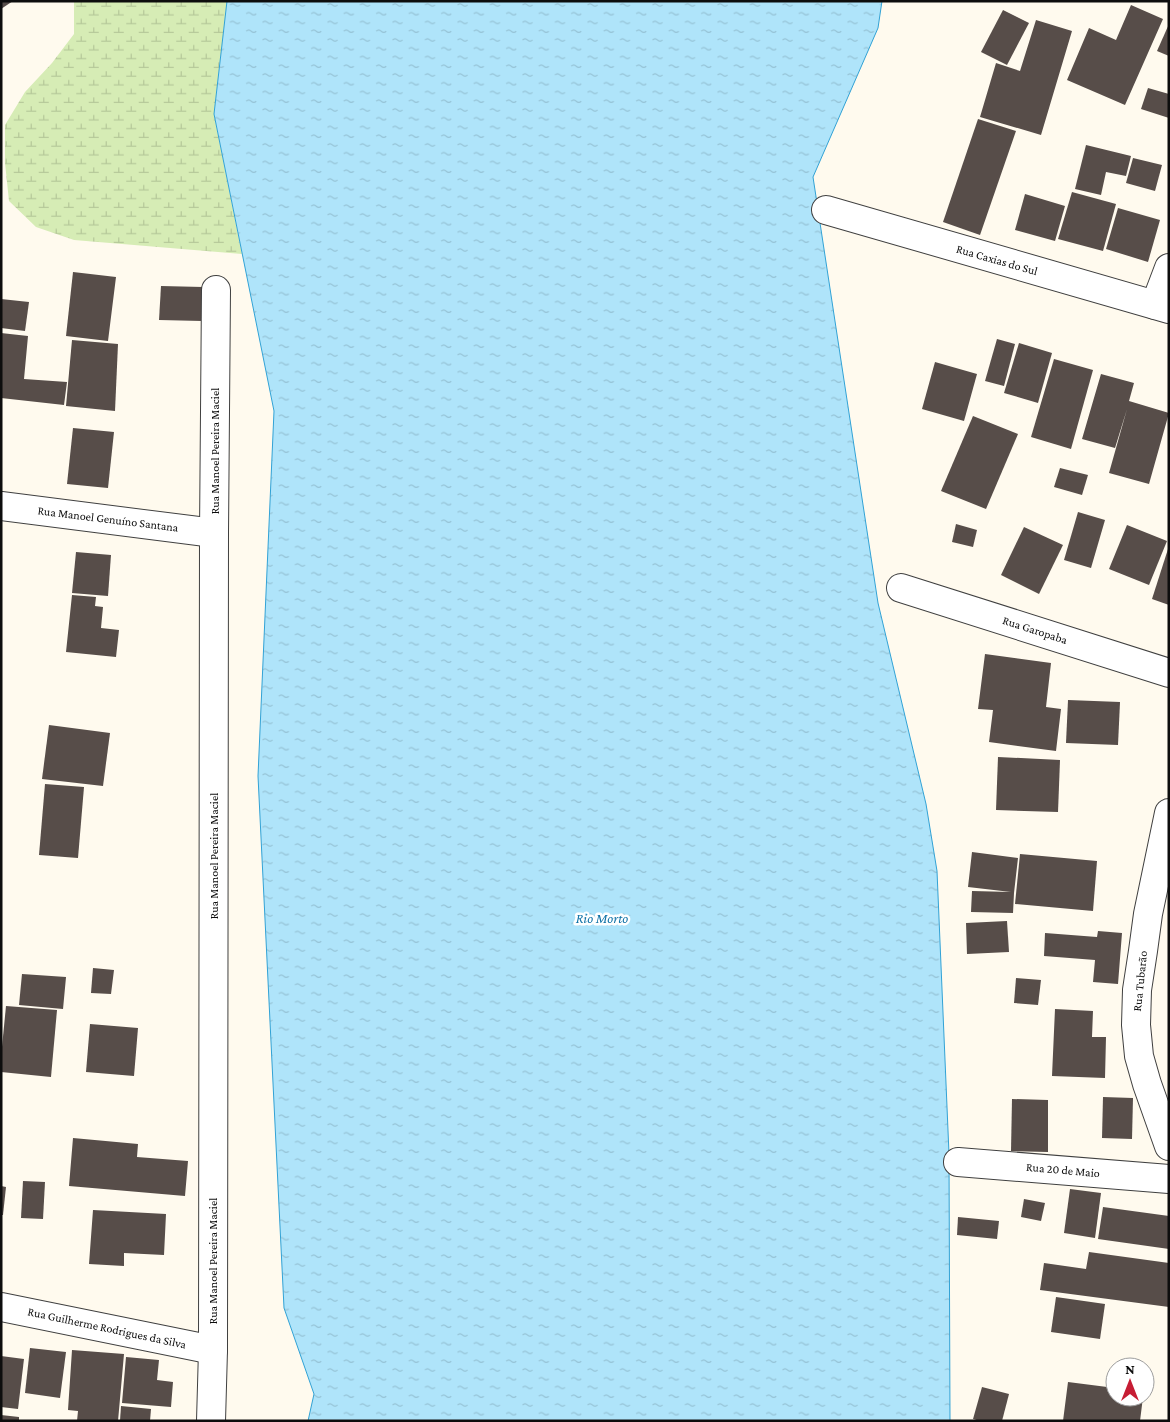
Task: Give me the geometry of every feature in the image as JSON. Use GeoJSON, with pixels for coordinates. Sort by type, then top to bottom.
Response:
{"type":"FeatureCollection","features":[{"type":"Feature","properties":{"kind":"street","name":"Rua Caxias do Sul"},"geometry":{"type":"LineString","coordinates":[[826,210],[1162,307]]}},
{"type":"Feature","properties":{"kind":"street"},"geometry":{"type":"LineString","coordinates":[[1162,307],[1169,268]]}},
{"type":"Feature","properties":{"kind":"street","name":"Rua Manoel Pereira Maciel"},"geometry":{"type":"LineString","coordinates":[[211,1421],[213,1350],[216,290]]}},
{"type":"Feature","properties":{"kind":"street","name":"Rua Manoel Genuíno Santana"},"geometry":{"type":"LineString","coordinates":[[1,506],[214,533]]}},
{"type":"Feature","properties":{"kind":"street","name":"Rua Garopaba"},"geometry":{"type":"LineString","coordinates":[[901,588],[1169,673]]}},
{"type":"Feature","properties":{"kind":"street","name":"Rua Tubarão"},"geometry":{"type":"LineString","coordinates":[[1169,813],[1142,951],[1137,990],[1136,1025],[1139,1056],[1169,1146]]}},
{"type":"Feature","properties":{"kind":"street","name":"Rua 20 de Maio"},"geometry":{"type":"LineString","coordinates":[[958,1162],[1164,1175]]}},
{"type":"Feature","properties":{"kind":"street","name":"Rua Guilherme Rodrigues da Silva"},"geometry":{"type":"LineString","coordinates":[[1,1306],[213,1350]]}},
{"type":"Feature","properties":{"kind":"green space"},"geometry":{"type":"Polygon","coordinates":[[[74,1],[227,1],[214,114],[242,254],[74,240],[36,227],[9,201],[5,163],[5,125],[25,92],[52,63],[74,34],[74,1]]]}},
{"type":"Feature","properties":{"kind":"water","name":"Rio Morto"},"geometry":{"type":"Polygon","coordinates":[[[227,1],[882,1],[878,28],[813,177],[878,603],[926,804],[937,871],[949,1154],[950,1421],[308,1421],[314,1394],[284,1308],[258,776],[274,411],[214,114],[227,1]]]}},
{"type":"Feature","properties":{"kind":"building"},"geometry":{"type":"Polygon","coordinates":[[[1,1],[13,1],[1,9],[1,1]]]}},
{"type":"Feature","properties":{"kind":"building"},"geometry":{"type":"Polygon","coordinates":[[[1131,5],[1163,19],[1125,105],[1067,80],[1089,28],[1116,40],[1131,5]]]}},
{"type":"Feature","properties":{"kind":"building"},"geometry":{"type":"Polygon","coordinates":[[[1003,10],[1029,23],[1007,65],[981,52],[1003,10]]]}},
{"type":"Feature","properties":{"kind":"building"},"geometry":{"type":"Polygon","coordinates":[[[1036,20],[1072,31],[1041,135],[980,117],[996,63],[1020,71],[1036,20]]]}},
{"type":"Feature","properties":{"kind":"building"},"geometry":{"type":"Polygon","coordinates":[[[1169,24],[1169,56],[1157,51],[1169,24]]]}},
{"type":"Feature","properties":{"kind":"building"},"geometry":{"type":"Polygon","coordinates":[[[1148,88],[1169,94],[1169,118],[1141,109],[1148,88]]]}},
{"type":"Feature","properties":{"kind":"building"},"geometry":{"type":"Polygon","coordinates":[[[978,119],[1016,131],[980,235],[943,222],[978,119]]]}},
{"type":"Feature","properties":{"kind":"building"},"geometry":{"type":"Polygon","coordinates":[[[1086,145],[1131,156],[1126,176],[1106,172],[1101,195],[1075,189],[1086,145]]]}},
{"type":"Feature","properties":{"kind":"building"},"geometry":{"type":"Polygon","coordinates":[[[1133,158],[1162,165],[1155,191],[1126,183],[1133,158]]]}},
{"type":"Feature","properties":{"kind":"building"},"geometry":{"type":"Polygon","coordinates":[[[1072,192],[1116,204],[1103,251],[1058,239],[1072,192]]]}},
{"type":"Feature","properties":{"kind":"building"},"geometry":{"type":"Polygon","coordinates":[[[1025,194],[1065,206],[1055,241],[1015,230],[1025,194]]]}},
{"type":"Feature","properties":{"kind":"building"},"geometry":{"type":"Polygon","coordinates":[[[1118,208],[1160,220],[1148,262],[1106,249],[1118,208]]]}},
{"type":"Feature","properties":{"kind":"building"},"geometry":{"type":"Polygon","coordinates":[[[73,272],[116,277],[108,341],[66,336],[73,272]]]}},
{"type":"Feature","properties":{"kind":"building"},"geometry":{"type":"Polygon","coordinates":[[[161,286],[203,287],[202,321],[159,320],[161,286]]]}},
{"type":"Feature","properties":{"kind":"building"},"geometry":{"type":"Polygon","coordinates":[[[1,299],[29,302],[25,331],[1,328],[1,299]]]}},
{"type":"Feature","properties":{"kind":"building"},"geometry":{"type":"Polygon","coordinates":[[[1,333],[28,336],[24,379],[67,382],[64,405],[1,398],[1,333]]]}},
{"type":"Feature","properties":{"kind":"building"},"geometry":{"type":"Polygon","coordinates":[[[997,339],[1015,344],[1004,386],[985,381],[997,339]]]}},
{"type":"Feature","properties":{"kind":"building"},"geometry":{"type":"Polygon","coordinates":[[[72,340],[118,344],[115,411],[66,406],[72,340]]]}},
{"type":"Feature","properties":{"kind":"building"},"geometry":{"type":"Polygon","coordinates":[[[1019,343],[1052,353],[1038,403],[1004,393],[1019,343]]]}},
{"type":"Feature","properties":{"kind":"building"},"geometry":{"type":"Polygon","coordinates":[[[1054,359],[1093,370],[1071,449],[1031,437],[1054,359]]]}},
{"type":"Feature","properties":{"kind":"building"},"geometry":{"type":"Polygon","coordinates":[[[935,362],[977,374],[964,421],[922,409],[935,362]]]}},
{"type":"Feature","properties":{"kind":"building"},"geometry":{"type":"Polygon","coordinates":[[[1101,374],[1134,383],[1129,401],[1169,413],[1149,484],[1109,473],[1127,409],[1115,448],[1082,439],[1101,374]]]}},
{"type":"Feature","properties":{"kind":"building"},"geometry":{"type":"Polygon","coordinates":[[[973,416],[1018,434],[986,509],[941,491],[973,416]]]}},
{"type":"Feature","properties":{"kind":"building"},"geometry":{"type":"Polygon","coordinates":[[[73,428],[114,432],[108,488],[67,484],[73,428]]]}},
{"type":"Feature","properties":{"kind":"building"},"geometry":{"type":"Polygon","coordinates":[[[1060,468],[1088,475],[1082,495],[1054,487],[1060,468]]]}},
{"type":"Feature","properties":{"kind":"building"},"geometry":{"type":"Polygon","coordinates":[[[1078,512],[1105,520],[1091,568],[1064,560],[1078,512]]]}},
{"type":"Feature","properties":{"kind":"building"},"geometry":{"type":"Polygon","coordinates":[[[956,524],[977,530],[973,547],[952,542],[956,524]]]}},
{"type":"Feature","properties":{"kind":"building"},"geometry":{"type":"Polygon","coordinates":[[[1127,525],[1167,541],[1149,585],[1109,569],[1127,525]]]}},
{"type":"Feature","properties":{"kind":"building"},"geometry":{"type":"Polygon","coordinates":[[[1024,527],[1063,545],[1039,594],[1001,575],[1024,527]]]}},
{"type":"Feature","properties":{"kind":"building"},"geometry":{"type":"Polygon","coordinates":[[[1169,549],[1169,605],[1152,599],[1169,549]]]}},
{"type":"Feature","properties":{"kind":"building"},"geometry":{"type":"Polygon","coordinates":[[[76,552],[111,555],[108,596],[72,593],[76,552]]]}},
{"type":"Feature","properties":{"kind":"building"},"geometry":{"type":"Polygon","coordinates":[[[72,595],[96,597],[95,606],[103,607],[101,628],[119,630],[116,657],[66,652],[72,595]]]}},
{"type":"Feature","properties":{"kind":"building"},"geometry":{"type":"Polygon","coordinates":[[[985,654],[1051,663],[1046,707],[1061,709],[1056,751],[989,742],[993,710],[978,709],[985,654]]]}},
{"type":"Feature","properties":{"kind":"building"},"geometry":{"type":"Polygon","coordinates":[[[1068,700],[1120,702],[1118,745],[1066,743],[1068,700]]]}},
{"type":"Feature","properties":{"kind":"building"},"geometry":{"type":"Polygon","coordinates":[[[49,725],[110,733],[103,786],[42,779],[49,725]]]}},
{"type":"Feature","properties":{"kind":"building"},"geometry":{"type":"Polygon","coordinates":[[[998,757],[1060,760],[1058,812],[996,810],[998,757]]]}},
{"type":"Feature","properties":{"kind":"building"},"geometry":{"type":"Polygon","coordinates":[[[45,784],[84,787],[78,858],[39,855],[45,784]]]}},
{"type":"Feature","properties":{"kind":"building"},"geometry":{"type":"Polygon","coordinates":[[[972,852],[1018,858],[1013,913],[971,912],[972,891],[1011,892],[968,887],[972,852]]]}},
{"type":"Feature","properties":{"kind":"building"},"geometry":{"type":"Polygon","coordinates":[[[1020,854],[1097,861],[1093,911],[1015,904],[1020,854]]]}},
{"type":"Feature","properties":{"kind":"building"},"geometry":{"type":"Polygon","coordinates":[[[1007,921],[1009,952],[967,954],[966,923],[1007,921]]]}},
{"type":"Feature","properties":{"kind":"building"},"geometry":{"type":"Polygon","coordinates":[[[1098,931],[1122,933],[1118,984],[1093,982],[1095,960],[1044,956],[1045,933],[1097,937],[1098,931]]]}},
{"type":"Feature","properties":{"kind":"building"},"geometry":{"type":"Polygon","coordinates":[[[93,968],[114,970],[111,994],[91,993],[93,968]]]}},
{"type":"Feature","properties":{"kind":"building"},"geometry":{"type":"Polygon","coordinates":[[[22,974],[66,977],[63,1009],[19,1005],[22,974]]]}},
{"type":"Feature","properties":{"kind":"building"},"geometry":{"type":"Polygon","coordinates":[[[1016,978],[1041,980],[1038,1005],[1014,1003],[1016,978]]]}},
{"type":"Feature","properties":{"kind":"building"},"geometry":{"type":"Polygon","coordinates":[[[6,1006],[57,1010],[51,1077],[1,1072],[6,1006]]]}},
{"type":"Feature","properties":{"kind":"building"},"geometry":{"type":"Polygon","coordinates":[[[1055,1009],[1093,1011],[1092,1037],[1106,1037],[1105,1078],[1052,1076],[1055,1009]]]}},
{"type":"Feature","properties":{"kind":"building"},"geometry":{"type":"Polygon","coordinates":[[[90,1024],[138,1028],[134,1076],[86,1072],[90,1024]]]}},
{"type":"Feature","properties":{"kind":"building"},"geometry":{"type":"Polygon","coordinates":[[[1103,1097],[1133,1098],[1132,1139],[1102,1138],[1103,1097]]]}},
{"type":"Feature","properties":{"kind":"building"},"geometry":{"type":"Polygon","coordinates":[[[1012,1099],[1048,1100],[1048,1152],[1011,1151],[1012,1099]]]}},
{"type":"Feature","properties":{"kind":"building"},"geometry":{"type":"Polygon","coordinates":[[[73,1138],[138,1144],[137,1157],[188,1161],[185,1196],[69,1186],[73,1138]]]}},
{"type":"Feature","properties":{"kind":"building"},"geometry":{"type":"Polygon","coordinates":[[[23,1181],[45,1182],[43,1219],[21,1218],[23,1181]]]}},
{"type":"Feature","properties":{"kind":"building"},"geometry":{"type":"Polygon","coordinates":[[[1,1186],[6,1187],[3,1215],[1,1215],[1,1186]]]}},
{"type":"Feature","properties":{"kind":"building"},"geometry":{"type":"Polygon","coordinates":[[[1070,1189],[1101,1193],[1095,1238],[1064,1233],[1070,1189]]]}},
{"type":"Feature","properties":{"kind":"building"},"geometry":{"type":"Polygon","coordinates":[[[1024,1199],[1045,1203],[1041,1221],[1021,1217],[1024,1199]]]}},
{"type":"Feature","properties":{"kind":"building"},"geometry":{"type":"Polygon","coordinates":[[[1103,1207],[1169,1216],[1169,1249],[1098,1239],[1103,1207]]]}},
{"type":"Feature","properties":{"kind":"building"},"geometry":{"type":"Polygon","coordinates":[[[93,1210],[166,1214],[164,1255],[124,1253],[124,1266],[89,1264],[93,1210]]]}},
{"type":"Feature","properties":{"kind":"building"},"geometry":{"type":"Polygon","coordinates":[[[958,1217],[999,1221],[997,1239],[957,1235],[958,1217]]]}},
{"type":"Feature","properties":{"kind":"building"},"geometry":{"type":"Polygon","coordinates":[[[1089,1252],[1169,1263],[1169,1307],[1040,1290],[1044,1263],[1086,1269],[1089,1252]]]}},
{"type":"Feature","properties":{"kind":"building"},"geometry":{"type":"Polygon","coordinates":[[[1056,1297],[1105,1304],[1100,1339],[1051,1332],[1056,1297]]]}},
{"type":"Feature","properties":{"kind":"building"},"geometry":{"type":"Polygon","coordinates":[[[30,1348],[66,1352],[60,1398],[25,1393],[30,1348]]]}},
{"type":"Feature","properties":{"kind":"building"},"geometry":{"type":"Polygon","coordinates":[[[72,1350],[124,1354],[118,1421],[77,1421],[78,1411],[68,1410],[72,1350]]]}},
{"type":"Feature","properties":{"kind":"building"},"geometry":{"type":"Polygon","coordinates":[[[1,1356],[24,1359],[18,1409],[1,1407],[1,1356]]]}},
{"type":"Feature","properties":{"kind":"building"},"geometry":{"type":"Polygon","coordinates":[[[126,1357],[159,1360],[157,1380],[173,1382],[171,1407],[122,1403],[126,1357]]]}},
{"type":"Feature","properties":{"kind":"building"},"geometry":{"type":"Polygon","coordinates":[[[1068,1382],[1105,1387],[1105,1407],[1142,1407],[1140,1421],[1063,1421],[1068,1382]]]}},
{"type":"Feature","properties":{"kind":"building"},"geometry":{"type":"Polygon","coordinates":[[[982,1387],[1009,1394],[1002,1421],[980,1421],[973,1419],[982,1387]]]}},
{"type":"Feature","properties":{"kind":"building"},"geometry":{"type":"Polygon","coordinates":[[[121,1406],[151,1409],[150,1421],[120,1421],[121,1406]]]}},
{"type":"Feature","properties":{"kind":"building"},"geometry":{"type":"Polygon","coordinates":[[[1,1415],[19,1417],[19,1421],[1,1421],[1,1415]]]}}]}
